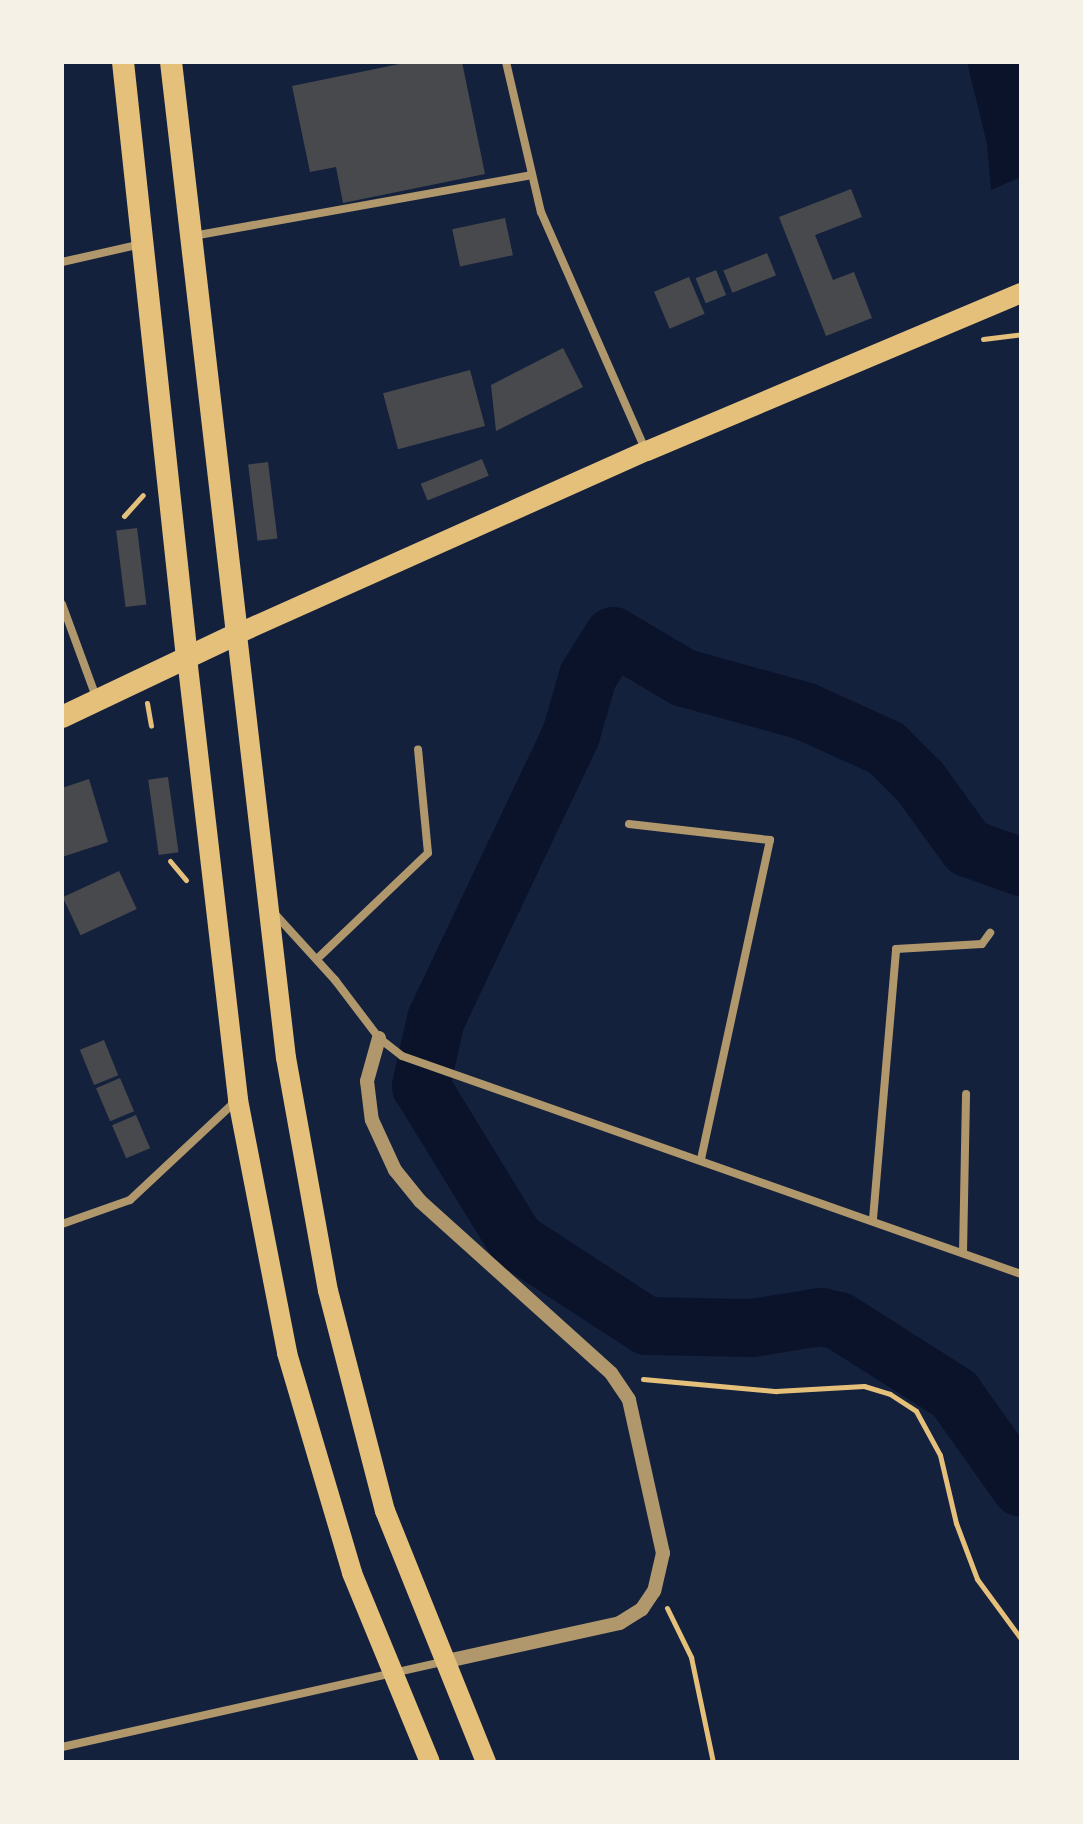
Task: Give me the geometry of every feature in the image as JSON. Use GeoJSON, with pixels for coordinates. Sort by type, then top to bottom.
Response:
{"type":"FeatureCollection","features":[{"type":"Feature","properties":{"kind":"highway"},"geometry":{"type":"LineString","coordinates":[[123,62],[187,658]]}},
{"type":"Feature","properties":{"kind":"highway"},"geometry":{"type":"LineString","coordinates":[[62,717],[237,634],[171,62]]}},
{"type":"Feature","properties":{"kind":"main road"},"geometry":{"type":"LineString","coordinates":[[486,1762],[443,1662],[385,1511],[328,1291],[298,1134],[237,634],[647,451],[1020,293]]}},
{"type":"Feature","properties":{"kind":"main road"},"geometry":{"type":"LineString","coordinates":[[187,658],[238,1100],[304,1417],[352,1573],[430,1762]]}},
{"type":"Feature","properties":{"kind":"street"},"geometry":{"type":"LineString","coordinates":[[506,62],[541,212],[647,451]]}},
{"type":"Feature","properties":{"kind":"street"},"geometry":{"type":"LineString","coordinates":[[190,236],[531,175]]}},
{"type":"Feature","properties":{"kind":"street"},"geometry":{"type":"LineString","coordinates":[[62,262],[142,244]]}},
{"type":"Feature","properties":{"kind":"street"},"geometry":{"type":"LineString","coordinates":[[62,604],[97,700]]}},
{"type":"Feature","properties":{"kind":"street"},"geometry":{"type":"LineString","coordinates":[[317,959],[428,853],[418,749]]}},
{"type":"Feature","properties":{"kind":"street"},"geometry":{"type":"LineString","coordinates":[[629,824],[770,840],[701,1159]]}},
{"type":"Feature","properties":{"kind":"street"},"geometry":{"type":"LineString","coordinates":[[268,906],[317,959],[379,1038],[402,1056],[446,1068],[1021,1274]]}},
{"type":"Feature","properties":{"kind":"street"},"geometry":{"type":"LineString","coordinates":[[873,1219],[896,949],[982,944],[990,933]]}},
{"type":"Feature","properties":{"kind":"street"},"geometry":{"type":"LineString","coordinates":[[62,1747],[620,1623],[642,1609],[654,1591],[663,1553],[629,1400],[611,1373],[420,1201],[395,1170],[372,1120],[367,1081],[379,1038]]}},
{"type":"Feature","properties":{"kind":"street"},"geometry":{"type":"LineString","coordinates":[[963,1253],[966,1094]]}},
{"type":"Feature","properties":{"kind":"street"},"geometry":{"type":"LineString","coordinates":[[62,1224],[130,1200],[238,1100]]}},
{"type":"Feature","properties":{"kind":"path"},"geometry":{"type":"LineString","coordinates":[[974,341],[1021,334]]}},
{"type":"Feature","properties":{"kind":"path"},"geometry":{"type":"LineString","coordinates":[[124,516],[149,488]]}},
{"type":"Feature","properties":{"kind":"path"},"geometry":{"type":"LineString","coordinates":[[170,861],[192,886]]}},
{"type":"Feature","properties":{"kind":"path"},"geometry":{"type":"LineString","coordinates":[[611,1373],[677,1386],[776,1391],[864,1386],[890,1394],[916,1411],[930,1431],[977,1579],[1021,1639]]}},
{"type":"Feature","properties":{"kind":"path"},"geometry":{"type":"LineString","coordinates":[[654,1591],[684,1634],[713,1762]]}},
{"type":"Feature","properties":{"kind":"water"},"geometry":{"type":"Polygon","coordinates":[[[967,62],[1021,62],[1021,177],[991,190],[987,144],[967,62]]]}},
{"type":"Feature","properties":{"kind":"building"},"geometry":{"type":"Polygon","coordinates":[[[409,62],[462,62],[485,174],[343,203],[336,167],[310,172],[292,86],[409,62]]]}},
{"type":"Feature","properties":{"kind":"building"},"geometry":{"type":"Polygon","coordinates":[[[851,189],[862,217],[815,235],[833,280],[854,272],[872,318],[826,336],[779,217],[851,189]]]}},
{"type":"Feature","properties":{"kind":"building"},"geometry":{"type":"Polygon","coordinates":[[[505,218],[513,255],[460,266],[452,229],[505,218]]]}},
{"type":"Feature","properties":{"kind":"building"},"geometry":{"type":"Polygon","coordinates":[[[767,253],[776,275],[732,293],[723,271],[767,253]]]}},
{"type":"Feature","properties":{"kind":"building"},"geometry":{"type":"Polygon","coordinates":[[[716,270],[726,295],[706,303],[696,278],[716,270]]]}},
{"type":"Feature","properties":{"kind":"building"},"geometry":{"type":"Polygon","coordinates":[[[689,277],[705,314],[670,329],[654,292],[689,277]]]}},
{"type":"Feature","properties":{"kind":"building"},"geometry":{"type":"Polygon","coordinates":[[[563,348],[583,387],[496,431],[491,385],[563,348]]]}},
{"type":"Feature","properties":{"kind":"building"},"geometry":{"type":"Polygon","coordinates":[[[470,370],[485,426],[398,449],[383,393],[470,370]]]}},
{"type":"Feature","properties":{"kind":"building"},"geometry":{"type":"Polygon","coordinates":[[[482,459],[489,476],[428,500],[421,484],[482,459]]]}},
{"type":"Feature","properties":{"kind":"building"},"geometry":{"type":"Polygon","coordinates":[[[268,462],[277,538],[258,541],[248,464],[268,462]]]}},
{"type":"Feature","properties":{"kind":"building"},"geometry":{"type":"Polygon","coordinates":[[[137,528],[146,604],[126,607],[116,531],[137,528]]]}},
{"type":"Feature","properties":{"kind":"building"},"geometry":{"type":"Polygon","coordinates":[[[168,777],[179,852],[159,855],[148,780],[168,777]]]}},
{"type":"Feature","properties":{"kind":"building"},"geometry":{"type":"Polygon","coordinates":[[[89,779],[108,842],[62,857],[62,788],[89,779]]]}},
{"type":"Feature","properties":{"kind":"building"},"geometry":{"type":"Polygon","coordinates":[[[119,871],[137,909],[81,935],[63,897],[119,871]]]}},
{"type":"Feature","properties":{"kind":"building"},"geometry":{"type":"Polygon","coordinates":[[[104,1040],[118,1075],[94,1085],[80,1050],[104,1040]]]}},
{"type":"Feature","properties":{"kind":"building"},"geometry":{"type":"Polygon","coordinates":[[[120,1078],[134,1111],[110,1121],[96,1088],[120,1078]]]}},
{"type":"Feature","properties":{"kind":"building"},"geometry":{"type":"Polygon","coordinates":[[[136,1115],[150,1148],[126,1158],[112,1125],[136,1115]]]}},
{"type":"Feature","properties":{"kind":"waterway"},"geometry":{"type":"LineString","coordinates":[[1021,867],[968,848],[920,782],[886,748],[804,711],[684,678],[613,636],[588,676],[571,735],[436,1019],[421,1086],[516,1241],[647,1326],[752,1328],[821,1317],[839,1321],[954,1394],[1021,1488]]}}]}
